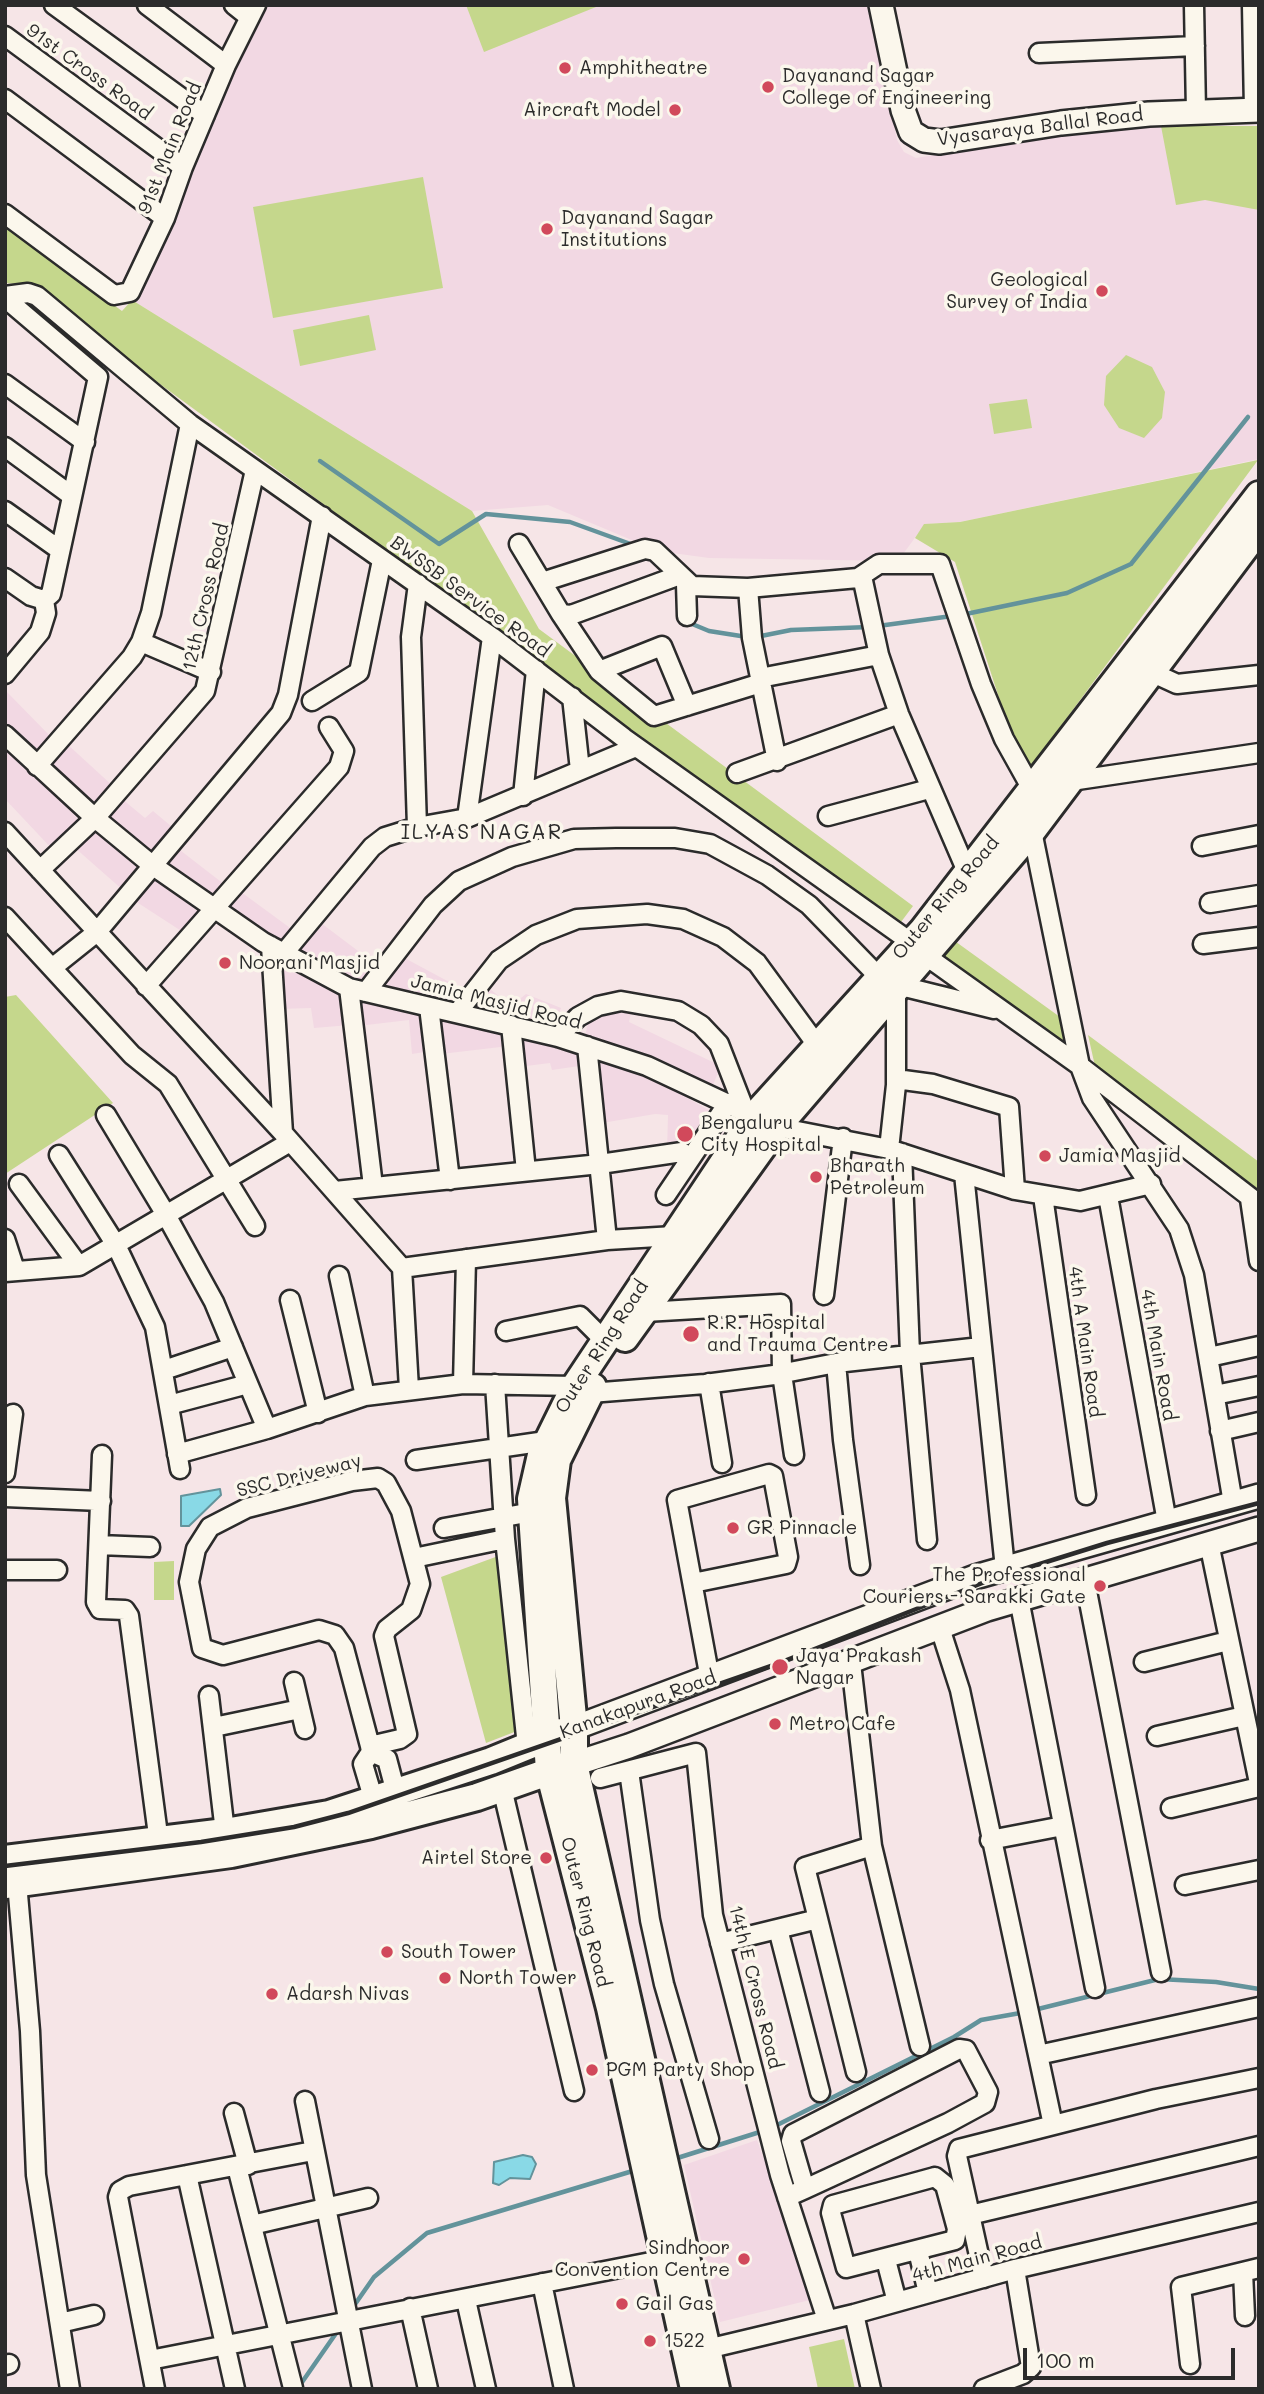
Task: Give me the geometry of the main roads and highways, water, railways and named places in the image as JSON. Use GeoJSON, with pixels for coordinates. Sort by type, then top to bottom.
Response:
{"type":"FeatureCollection","features":[{"type":"Feature","properties":{"kind":"highway","name":"Outer Ring Road"},"geometry":{"type":"LineString","coordinates":[[716,2389],[655,2165],[561,1767],[537,1742],[531,1499],[547,1441],[582,1389],[645,1312],[759,1118],[892,985],[919,950],[968,874],[1259,495]]}},
{"type":"Feature","properties":{"kind":"highway","name":"Outer Ring Road"},"geometry":{"type":"LineString","coordinates":[[919,950],[1032,831],[1259,530]]}},
{"type":"Feature","properties":{"kind":"highway","name":"Outer Ring Road"},"geometry":{"type":"LineString","coordinates":[[561,1767],[574,1728],[552,1498],[557,1460],[582,1389],[604,1340],[674,1236],[759,1118],[817,1045],[892,985]]}},
{"type":"Feature","properties":{"kind":"highway","name":"Kanakapura Road"},"geometry":{"type":"LineString","coordinates":[[11,1884],[160,1852],[225,1832],[329,1814],[385,1797],[574,1728]]}},
{"type":"Feature","properties":{"kind":"highway","name":"Kanakapura Road"},"geometry":{"type":"LineString","coordinates":[[5,1858],[160,1852],[231,1854],[371,1825],[502,1788],[561,1767]]}},
{"type":"Feature","properties":{"kind":"highway","name":"Outer Ring Road"},"geometry":{"type":"LineString","coordinates":[[655,2165],[666,2259],[694,2389]]}},
{"type":"Feature","properties":{"kind":"main road","name":"Vyasaraya Ballal Road"},"geometry":{"type":"LineString","coordinates":[[881,5],[903,110],[911,132],[924,140],[940,142],[1061,122],[1256,110]]}},
{"type":"Feature","properties":{"kind":"main road","name":"Kanakapura Road"},"geometry":{"type":"LineString","coordinates":[[574,1728],[1005,1568],[1259,1496]]}},
{"type":"Feature","properties":{"kind":"main road","name":"Kanakapura Road"},"geometry":{"type":"LineString","coordinates":[[561,1767],[629,1746],[1019,1599],[1259,1529]]}},
{"type":"Feature","properties":{"kind":"water"},"geometry":{"type":"Polygon","coordinates":[[[220,1489],[221,1495],[189,1526],[181,1526],[181,1496],[220,1489]]]}},
{"type":"Feature","properties":{"kind":"water"},"geometry":{"type":"Polygon","coordinates":[[[523,2155],[532,2157],[536,2164],[530,2179],[510,2178],[499,2185],[493,2183],[494,2162],[523,2155]]]}},
{"type":"Feature","properties":{"kind":"waterway"},"geometry":{"type":"LineString","coordinates":[[961,615],[1067,593],[1131,564],[1248,417]]}},
{"type":"Feature","properties":{"kind":"waterway"},"geometry":{"type":"LineString","coordinates":[[320,461],[439,544],[486,514],[570,522],[636,546]]}},
{"type":"Feature","properties":{"kind":"waterway"},"geometry":{"type":"LineString","coordinates":[[878,626],[952,616]]}},
{"type":"Feature","properties":{"kind":"waterway"},"geometry":{"type":"LineString","coordinates":[[685,621],[709,631],[747,637]]}},
{"type":"Feature","properties":{"kind":"waterway"},"geometry":{"type":"LineString","coordinates":[[756,637],[791,630],[869,627]]}},
{"type":"Feature","properties":{"kind":"waterway"},"geometry":{"type":"LineString","coordinates":[[1034,2010],[1159,1979],[1216,1982],[1259,1989]]}},
{"type":"Feature","properties":{"kind":"waterway"},"geometry":{"type":"LineString","coordinates":[[771,2128],[954,2037],[981,2020],[1026,2012]]}},
{"type":"Feature","properties":{"kind":"waterway"},"geometry":{"type":"LineString","coordinates":[[671,2160],[763,2131]]}},
{"type":"Feature","properties":{"kind":"waterway"},"geometry":{"type":"LineString","coordinates":[[351,2310],[374,2277],[427,2233],[636,2170]]}},
{"type":"Feature","properties":{"kind":"waterway"},"geometry":{"type":"LineString","coordinates":[[298,2388],[339,2329]]}},
{"type":"Feature","properties":{"kind":"railway"},"geometry":{"type":"LineString","coordinates":[[5,1866],[201,1842],[294,1827],[348,1813],[779,1663],[995,1578],[1107,1543],[1259,1503]]}},
{"type":"Feature","properties":{"kind":"place","name":"Amphitheatre"},"geometry":{"type":"Point","coordinates":[565,68]}},
{"type":"Feature","properties":{"kind":"place","name":"Dayanand Sagar College of Engineering"},"geometry":{"type":"Point","coordinates":[768,87]}},
{"type":"Feature","properties":{"kind":"place","name":"Aircraft Model"},"geometry":{"type":"Point","coordinates":[675,110]}},
{"type":"Feature","properties":{"kind":"place","name":"Dayanand Sagar Institutions"},"geometry":{"type":"Point","coordinates":[547,229]}},
{"type":"Feature","properties":{"kind":"place","name":"Geological Survey of India"},"geometry":{"type":"Point","coordinates":[1102,291]}},
{"type":"Feature","properties":{"kind":"place","name":"Noorani Masjid"},"geometry":{"type":"Point","coordinates":[225,963]}},
{"type":"Feature","properties":{"kind":"place","name":"Bengaluru City Hospital"},"geometry":{"type":"Point","coordinates":[685,1134]}},
{"type":"Feature","properties":{"kind":"place","name":"Jamia Masjid"},"geometry":{"type":"Point","coordinates":[1045,1156]}},
{"type":"Feature","properties":{"kind":"place","name":"Bharath Petroleum"},"geometry":{"type":"Point","coordinates":[816,1177]}},
{"type":"Feature","properties":{"kind":"place","name":"R.R. Hospital and Trauma Centre"},"geometry":{"type":"Point","coordinates":[691,1334]}},
{"type":"Feature","properties":{"kind":"place","name":"GR Pinnacle"},"geometry":{"type":"Point","coordinates":[733,1528]}},
{"type":"Feature","properties":{"kind":"place","name":"The Professional Couriers - Sarakki Gate"},"geometry":{"type":"Point","coordinates":[1100,1586]}},
{"type":"Feature","properties":{"kind":"place","name":"Jaya Prakash Nagar"},"geometry":{"type":"Point","coordinates":[780,1667]}},
{"type":"Feature","properties":{"kind":"place","name":"Metro Cafe"},"geometry":{"type":"Point","coordinates":[775,1724]}},
{"type":"Feature","properties":{"kind":"place","name":"Airtel Store"},"geometry":{"type":"Point","coordinates":[546,1858]}},
{"type":"Feature","properties":{"kind":"place","name":"South Tower"},"geometry":{"type":"Point","coordinates":[387,1952]}},
{"type":"Feature","properties":{"kind":"place","name":"North Tower"},"geometry":{"type":"Point","coordinates":[445,1978]}},
{"type":"Feature","properties":{"kind":"place","name":"Adarsh Nivas"},"geometry":{"type":"Point","coordinates":[272,1994]}},
{"type":"Feature","properties":{"kind":"place","name":"PGM Party Shop"},"geometry":{"type":"Point","coordinates":[592,2070]}},
{"type":"Feature","properties":{"kind":"place","name":"Sindhoor Convention Centre"},"geometry":{"type":"Point","coordinates":[744,2259]}},
{"type":"Feature","properties":{"kind":"place","name":"Gail Gas"},"geometry":{"type":"Point","coordinates":[622,2304]}},
{"type":"Feature","properties":{"kind":"place","name":"1522"},"geometry":{"type":"Point","coordinates":[650,2341]}},
{"type":"Feature","properties":{"kind":"district","name":"ILYAS NAGAR"},"geometry":{"type":"Point","coordinates":[482,833]}}]}
